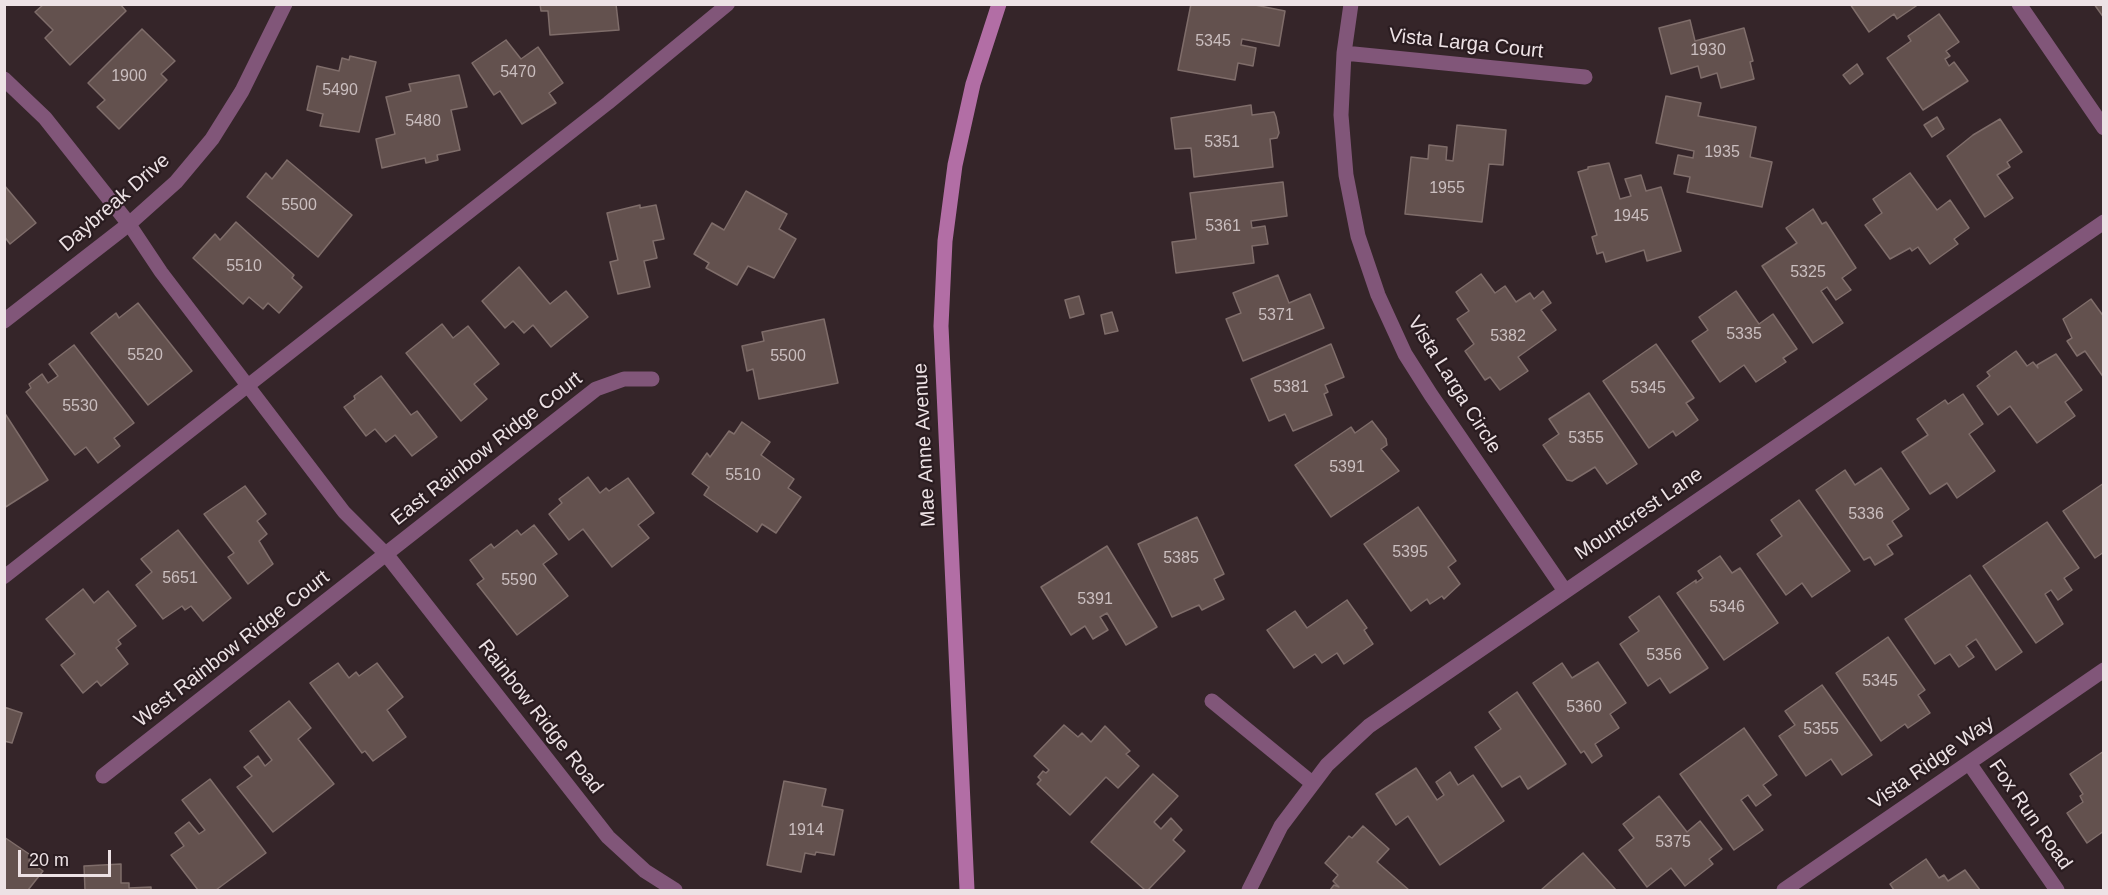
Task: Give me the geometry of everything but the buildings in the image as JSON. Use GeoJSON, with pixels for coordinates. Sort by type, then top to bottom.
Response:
{"type":"FeatureCollection","features":[{"type":"Feature","properties":{"kind":"main road","name":"Mae Anne Avenue"},"geometry":{"type":"LineString","coordinates":[[967,891],[941,326],[945,241],[955,165],[973,84],[999,4]]}},
{"type":"Feature","properties":{"kind":"street","name":"Daybreak Drive"},"geometry":{"type":"LineString","coordinates":[[4,321],[129,224],[176,182],[212,139],[242,91],[285,4]]}},
{"type":"Feature","properties":{"kind":"street","name":"Vista Larga Circle"},"geometry":{"type":"LineString","coordinates":[[1351,4],[1344,52],[1341,115],[1346,175],[1358,236],[1378,295],[1406,354],[1431,395],[1565,591]]}},
{"type":"Feature","properties":{"kind":"street"},"geometry":{"type":"LineString","coordinates":[[2019,4],[2103,128]]}},
{"type":"Feature","properties":{"kind":"street","name":"Vista Larga Court"},"geometry":{"type":"LineString","coordinates":[[1344,52],[1585,77]]}},
{"type":"Feature","properties":{"kind":"street"},"geometry":{"type":"LineString","coordinates":[[4,79],[45,118],[129,224]]}},
{"type":"Feature","properties":{"kind":"street","name":"Mountcrest Lane"},"geometry":{"type":"LineString","coordinates":[[1249,891],[1281,826],[1312,783],[1369,726],[2103,222]]}},
{"type":"Feature","properties":{"kind":"street","name":"East Rainbow Ridge Court"},"geometry":{"type":"LineString","coordinates":[[386,554],[596,389],[624,379],[652,379]]}},
{"type":"Feature","properties":{"kind":"street","name":"West Rainbow Ridge Court"},"geometry":{"type":"LineString","coordinates":[[103,776],[386,554]]}},
{"type":"Feature","properties":{"kind":"street","name":"Rainbow Ridge Road"},"geometry":{"type":"LineString","coordinates":[[386,554],[608,837],[645,871],[675,891]]}},
{"type":"Feature","properties":{"kind":"street","name":"Vista Ridge Way"},"geometry":{"type":"LineString","coordinates":[[1784,891],[2103,670]]}},
{"type":"Feature","properties":{"kind":"street"},"geometry":{"type":"LineString","coordinates":[[1212,701],[1312,783]]}},
{"type":"Feature","properties":{"kind":"street","name":"Fox Run Road"},"geometry":{"type":"LineString","coordinates":[[1969,763],[2057,891]]}},
{"type":"Feature","properties":{"kind":"lane"},"geometry":{"type":"LineString","coordinates":[[4,577],[608,103],[728,4]]}},
{"type":"Feature","properties":{"kind":"lane"},"geometry":{"type":"LineString","coordinates":[[129,224],[161,272],[344,512],[386,554]]}}]}
